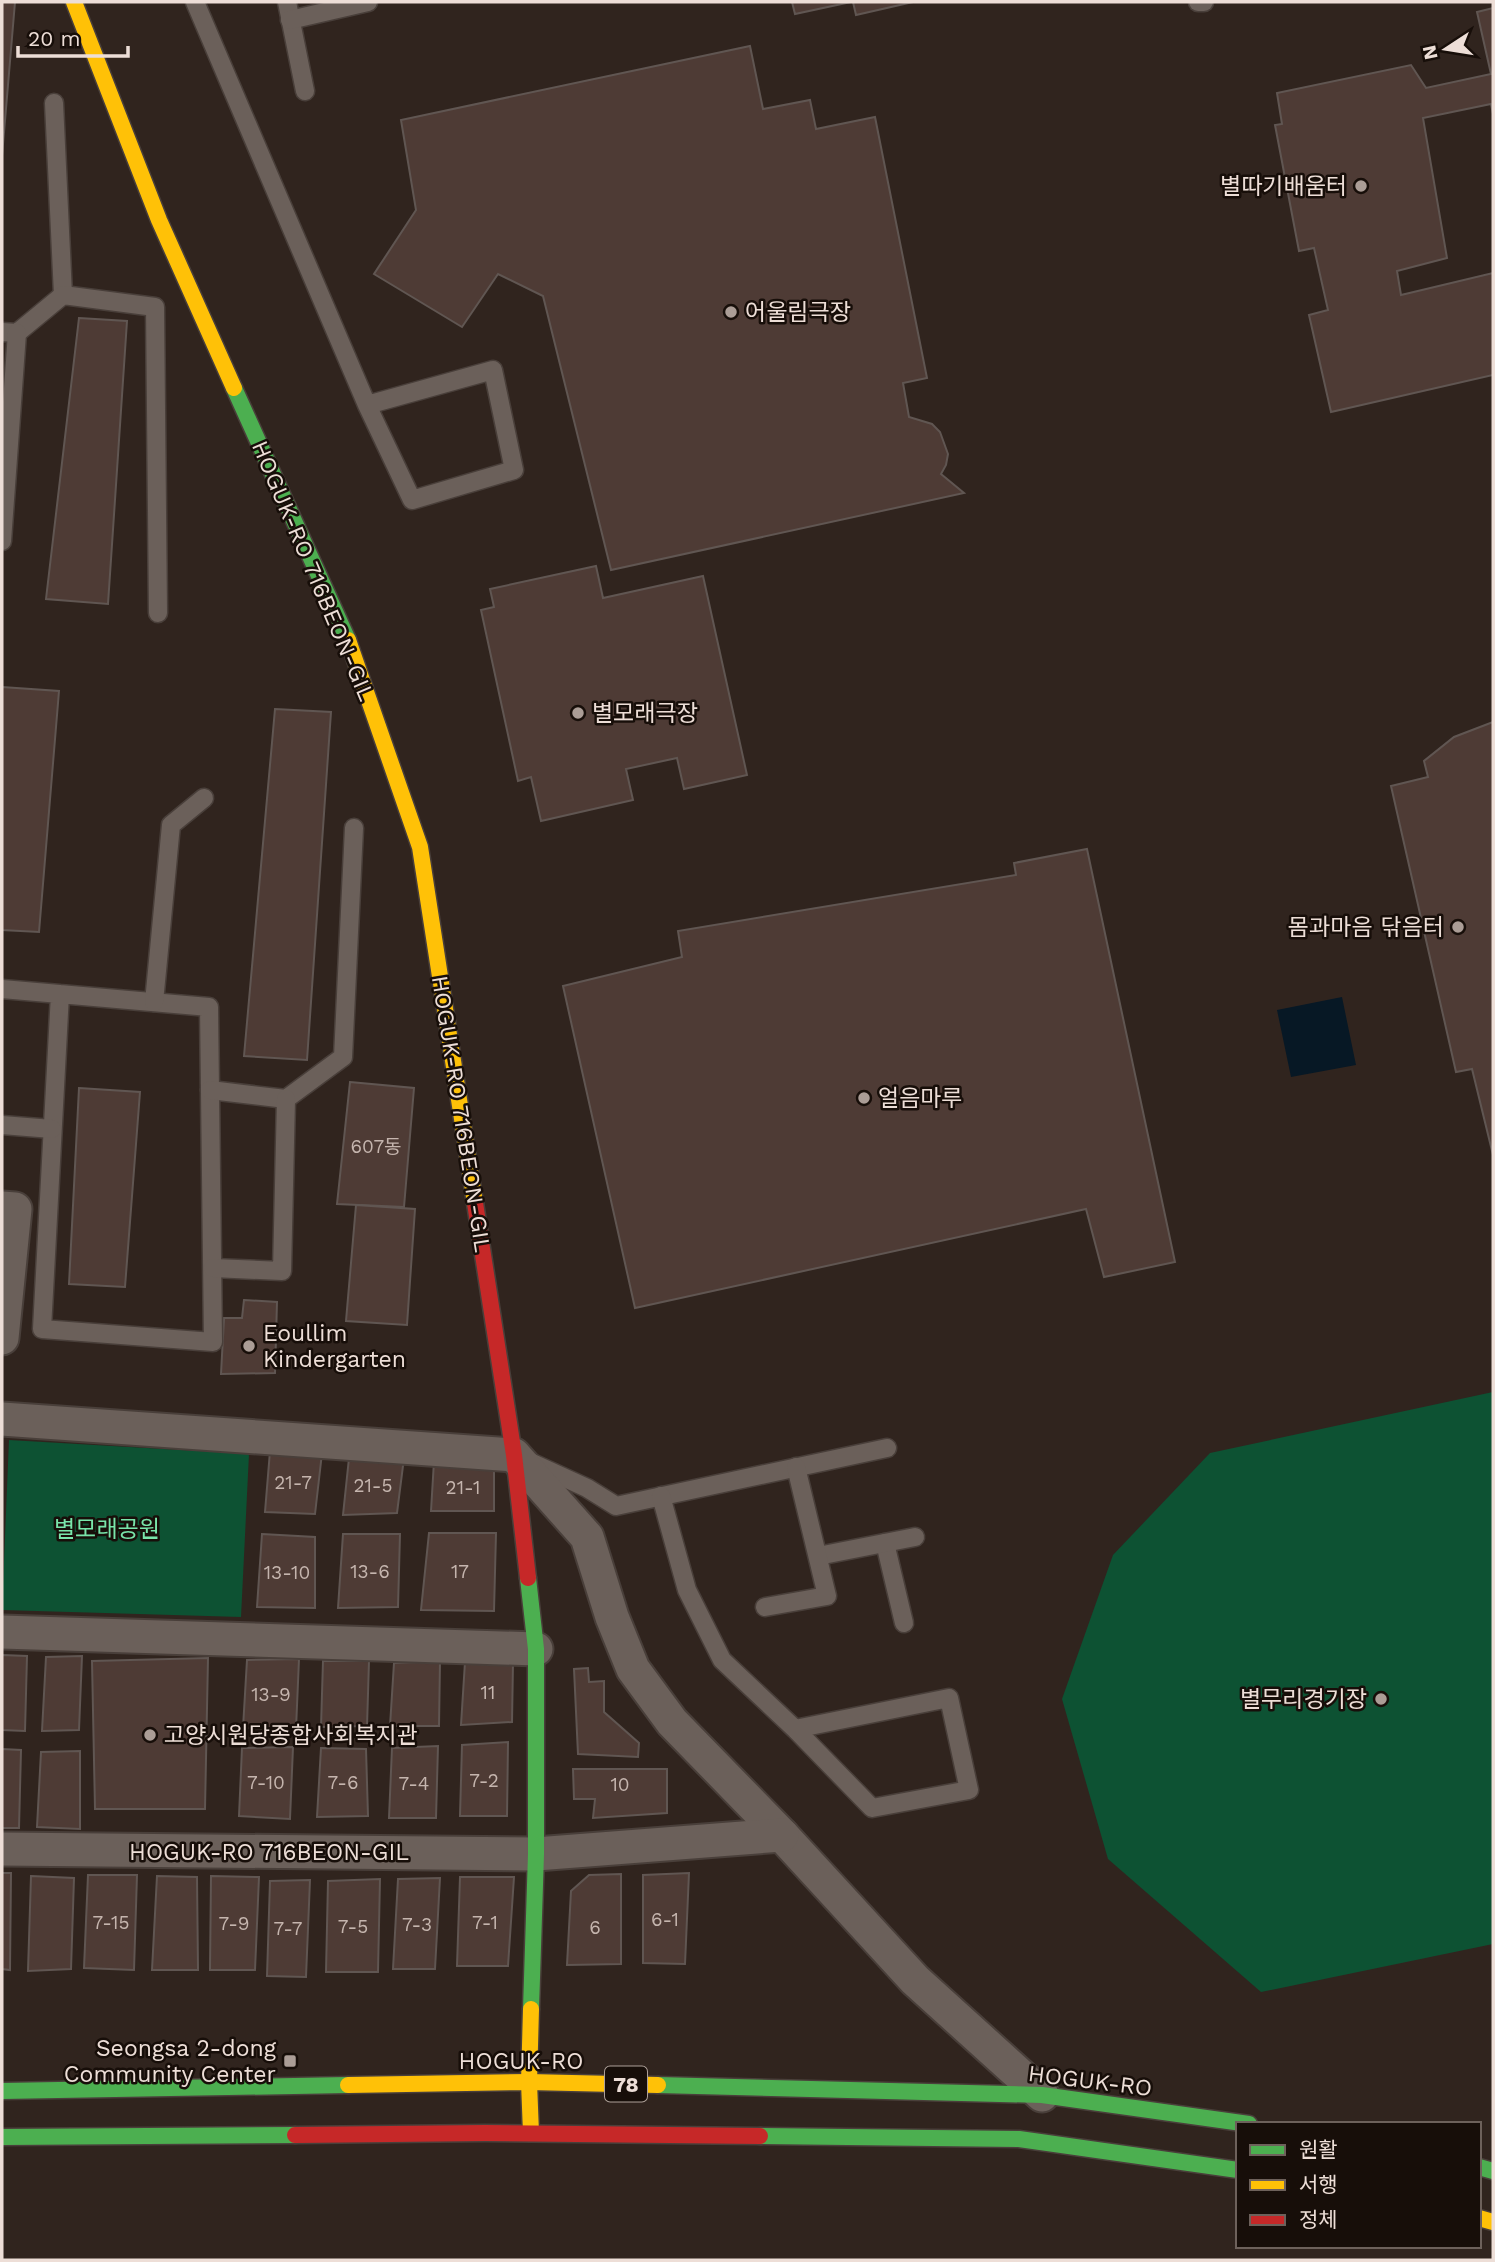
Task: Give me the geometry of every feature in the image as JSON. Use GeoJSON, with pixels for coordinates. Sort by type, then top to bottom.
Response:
{"type":"FeatureCollection","features":[{"type":"Feature","properties":{"kind":"main road","name":"HOGUK-RO 716BEON-GIL"},"geometry":{"type":"LineString","coordinates":[[74,2],[159,220],[354,654],[420,847],[514,1455],[536,1649],[536,1854],[529,2082],[531,2133]]}},
{"type":"Feature","properties":{"kind":"main road","name":"HOGUK-RO"},"geometry":{"type":"LineString","coordinates":[[2,2091],[529,2082],[1042,2095],[1236,2122]]}},
{"type":"Feature","properties":{"kind":"main road","name":"78"},"geometry":{"type":"LineString","coordinates":[[2,2137],[531,2133],[1019,2139],[1236,2170]]}},
{"type":"Feature","properties":{"kind":"street"},"geometry":{"type":"LineString","coordinates":[[2,1208],[15,1209],[2,1338]]}},
{"type":"Feature","properties":{"kind":"street"},"geometry":{"type":"LineString","coordinates":[[2,1419],[514,1455],[587,1537],[612,1617],[633,1668],[672,1721],[782,1835],[915,1980],[1042,2095]]}},
{"type":"Feature","properties":{"kind":"street"},"geometry":{"type":"LineString","coordinates":[[2,1632],[536,1649]]}},
{"type":"Feature","properties":{"kind":"street"},"geometry":{"type":"LineString","coordinates":[[536,1854],[782,1835]]}},
{"type":"Feature","properties":{"kind":"street","name":"HOGUK-RO 716BEON-GIL"},"geometry":{"type":"LineString","coordinates":[[2,1849],[536,1854]]}},
{"type":"Feature","properties":{"kind":"lane"},"geometry":{"type":"LineString","coordinates":[[195,2],[366,405],[412,500],[514,470],[493,370],[366,405]]}},
{"type":"Feature","properties":{"kind":"lane"},"geometry":{"type":"LineString","coordinates":[[286,2],[305,91]]}},
{"type":"Feature","properties":{"kind":"lane"},"geometry":{"type":"LineString","coordinates":[[290,20],[368,2]]}},
{"type":"Feature","properties":{"kind":"lane"},"geometry":{"type":"LineString","coordinates":[[1198,2],[1204,2]]}},
{"type":"Feature","properties":{"kind":"lane"},"geometry":{"type":"LineString","coordinates":[[54,103],[63,295]]}},
{"type":"Feature","properties":{"kind":"lane"},"geometry":{"type":"LineString","coordinates":[[2,541],[10,332],[63,295],[155,307],[158,613]]}},
{"type":"Feature","properties":{"kind":"lane"},"geometry":{"type":"LineString","coordinates":[[154,1002],[171,825],[204,798]]}},
{"type":"Feature","properties":{"kind":"lane"},"geometry":{"type":"LineString","coordinates":[[210,1090],[286,1099],[343,1057],[354,828]]}},
{"type":"Feature","properties":{"kind":"lane"},"geometry":{"type":"LineString","coordinates":[[2,989],[60,993],[209,1007],[214,1342],[42,1329],[60,993]]}},
{"type":"Feature","properties":{"kind":"lane"},"geometry":{"type":"LineString","coordinates":[[213,1268],[282,1271],[286,1099]]}},
{"type":"Feature","properties":{"kind":"lane"},"geometry":{"type":"LineString","coordinates":[[2,1125],[52,1129]]}},
{"type":"Feature","properties":{"kind":"lane"},"geometry":{"type":"LineString","coordinates":[[514,1455],[587,1488],[616,1506],[887,1448]]}},
{"type":"Feature","properties":{"kind":"lane"},"geometry":{"type":"LineString","coordinates":[[765,1607],[827,1596],[796,1467]]}},
{"type":"Feature","properties":{"kind":"lane"},"geometry":{"type":"LineString","coordinates":[[661,1496],[687,1590],[723,1660],[872,1808],[969,1790],[949,1698],[795,1729]]}},
{"type":"Feature","properties":{"kind":"lane"},"geometry":{"type":"LineString","coordinates":[[818,1556],[915,1537]]}},
{"type":"Feature","properties":{"kind":"lane"},"geometry":{"type":"LineString","coordinates":[[885,1543],[904,1623]]}},
{"type":"Feature","properties":{"kind":"green space"},"geometry":{"type":"Polygon","coordinates":[[[1493,1392],[1493,1944],[1261,1992],[1108,1859],[1062,1699],[1113,1555],[1210,1453],[1493,1392]]]}},
{"type":"Feature","properties":{"kind":"green space","name":"별모래공원"},"geometry":{"type":"Polygon","coordinates":[[[9,1440],[249,1454],[241,1617],[2,1610],[9,1440]]]}},
{"type":"Feature","properties":{"kind":"water"},"geometry":{"type":"Polygon","coordinates":[[[1342,997],[1356,1065],[1291,1077],[1277,1010],[1342,997]]]}},
{"type":"Feature","properties":{"kind":"building"},"geometry":{"type":"Polygon","coordinates":[[[2,2],[15,2],[2,156],[2,2]]]}},
{"type":"Feature","properties":{"kind":"building"},"geometry":{"type":"Polygon","coordinates":[[[792,2],[851,2],[795,14],[792,2]]]}},
{"type":"Feature","properties":{"kind":"building"},"geometry":{"type":"Polygon","coordinates":[[[853,2],[913,2],[856,15],[853,2]]]}},
{"type":"Feature","properties":{"kind":"building","name":"별따기배움터"},"geometry":{"type":"Polygon","coordinates":[[[1493,8],[1493,114],[1491,104],[1423,118],[1447,258],[1397,271],[1401,295],[1493,273],[1493,375],[1331,412],[1309,315],[1328,310],[1314,248],[1299,251],[1275,125],[1282,124],[1277,93],[1411,65],[1426,88],[1491,74],[1477,12],[1493,8]]]}},
{"type":"Feature","properties":{"kind":"building","name":"어울림극장"},"geometry":{"type":"Polygon","coordinates":[[[750,46],[763,109],[810,100],[816,129],[875,117],[927,378],[903,383],[909,417],[932,424],[940,432],[948,454],[941,474],[964,493],[611,570],[543,296],[498,274],[462,327],[374,274],[416,210],[401,120],[750,46]]]}},
{"type":"Feature","properties":{"kind":"building"},"geometry":{"type":"Polygon","coordinates":[[[79,318],[127,321],[108,604],[46,599],[79,318]]]}},
{"type":"Feature","properties":{"kind":"building","name":"별모래극장"},"geometry":{"type":"Polygon","coordinates":[[[596,566],[603,598],[703,576],[747,775],[684,789],[677,758],[626,769],[633,800],[541,821],[531,777],[518,781],[481,610],[494,607],[490,589],[596,566]]]}},
{"type":"Feature","properties":{"kind":"building"},"geometry":{"type":"Polygon","coordinates":[[[2,687],[59,691],[39,932],[2,930],[2,687]]]}},
{"type":"Feature","properties":{"kind":"building"},"geometry":{"type":"Polygon","coordinates":[[[275,709],[331,712],[307,1060],[244,1056],[275,709]]]}},
{"type":"Feature","properties":{"kind":"building","name":"몸과마음 닦음터"},"geometry":{"type":"Polygon","coordinates":[[[1493,722],[1493,1155],[1472,1069],[1456,1072],[1391,786],[1428,777],[1424,761],[1454,737],[1493,722]]]}},
{"type":"Feature","properties":{"kind":"building","name":"얼음마루"},"geometry":{"type":"Polygon","coordinates":[[[1087,849],[1175,1262],[1104,1277],[1086,1209],[635,1308],[563,986],[682,957],[678,931],[1016,875],[1014,863],[1087,849]]]}},
{"type":"Feature","properties":{"kind":"building"},"geometry":{"type":"Polygon","coordinates":[[[350,1082],[414,1088],[404,1207],[337,1204],[350,1082]]]}},
{"type":"Feature","properties":{"kind":"building"},"geometry":{"type":"Polygon","coordinates":[[[79,1088],[140,1092],[125,1287],[69,1284],[79,1088]]]}},
{"type":"Feature","properties":{"kind":"building"},"geometry":{"type":"Polygon","coordinates":[[[356,1205],[415,1209],[407,1325],[346,1321],[356,1205]]]}},
{"type":"Feature","properties":{"kind":"building","name":"Eoullim Kindergarten"},"geometry":{"type":"Polygon","coordinates":[[[244,1300],[277,1302],[275,1373],[221,1374],[224,1318],[242,1318],[244,1300]]]}},
{"type":"Feature","properties":{"kind":"building"},"geometry":{"type":"Polygon","coordinates":[[[270,1451],[322,1453],[315,1514],[265,1512],[270,1451]]]}},
{"type":"Feature","properties":{"kind":"building"},"geometry":{"type":"Polygon","coordinates":[[[349,1458],[404,1458],[397,1513],[343,1515],[349,1458]]]}},
{"type":"Feature","properties":{"kind":"building"},"geometry":{"type":"Polygon","coordinates":[[[434,1461],[494,1462],[494,1511],[431,1511],[434,1461]]]}},
{"type":"Feature","properties":{"kind":"building"},"geometry":{"type":"Polygon","coordinates":[[[429,1533],[496,1533],[494,1611],[421,1610],[429,1533]]]}},
{"type":"Feature","properties":{"kind":"building"},"geometry":{"type":"Polygon","coordinates":[[[262,1534],[315,1537],[315,1608],[257,1607],[262,1534]]]}},
{"type":"Feature","properties":{"kind":"building"},"geometry":{"type":"Polygon","coordinates":[[[343,1534],[400,1534],[398,1607],[338,1608],[343,1534]]]}},
{"type":"Feature","properties":{"kind":"building"},"geometry":{"type":"Polygon","coordinates":[[[2,1655],[27,1656],[25,1731],[2,1730],[2,1655]]]}},
{"type":"Feature","properties":{"kind":"building"},"geometry":{"type":"Polygon","coordinates":[[[82,1656],[79,1730],[42,1731],[46,1657],[82,1656]]]}},
{"type":"Feature","properties":{"kind":"building","name":"고양시원당종합사회복지관"},"geometry":{"type":"Polygon","coordinates":[[[208,1658],[205,1809],[95,1809],[92,1661],[208,1658]]]}},
{"type":"Feature","properties":{"kind":"building"},"geometry":{"type":"Polygon","coordinates":[[[299,1659],[296,1729],[243,1728],[247,1660],[299,1659]]]}},
{"type":"Feature","properties":{"kind":"building"},"geometry":{"type":"Polygon","coordinates":[[[323,1661],[369,1661],[367,1726],[321,1727],[323,1661]]]}},
{"type":"Feature","properties":{"kind":"building"},"geometry":{"type":"Polygon","coordinates":[[[440,1661],[439,1726],[390,1726],[394,1663],[440,1661]]]}},
{"type":"Feature","properties":{"kind":"building"},"geometry":{"type":"Polygon","coordinates":[[[465,1662],[513,1662],[512,1722],[461,1725],[465,1662]]]}},
{"type":"Feature","properties":{"kind":"building"},"geometry":{"type":"Polygon","coordinates":[[[588,1668],[589,1682],[604,1681],[604,1712],[639,1743],[638,1757],[578,1754],[574,1669],[588,1668]]]}},
{"type":"Feature","properties":{"kind":"building"},"geometry":{"type":"Polygon","coordinates":[[[508,1742],[507,1816],[460,1816],[462,1745],[508,1742]]]}},
{"type":"Feature","properties":{"kind":"building"},"geometry":{"type":"Polygon","coordinates":[[[438,1746],[436,1818],[389,1818],[392,1748],[438,1746]]]}},
{"type":"Feature","properties":{"kind":"building"},"geometry":{"type":"Polygon","coordinates":[[[293,1747],[290,1819],[239,1816],[242,1748],[293,1747]]]}},
{"type":"Feature","properties":{"kind":"building"},"geometry":{"type":"Polygon","coordinates":[[[321,1748],[366,1749],[368,1816],[317,1817],[321,1748]]]}},
{"type":"Feature","properties":{"kind":"building"},"geometry":{"type":"Polygon","coordinates":[[[2,1749],[21,1750],[19,1828],[2,1828],[2,1749]]]}},
{"type":"Feature","properties":{"kind":"building"},"geometry":{"type":"Polygon","coordinates":[[[80,1751],[80,1829],[37,1827],[41,1752],[80,1751]]]}},
{"type":"Feature","properties":{"kind":"building"},"geometry":{"type":"Polygon","coordinates":[[[573,1769],[667,1769],[667,1813],[593,1818],[595,1799],[574,1799],[573,1769]]]}},
{"type":"Feature","properties":{"kind":"building"},"geometry":{"type":"Polygon","coordinates":[[[2,1873],[11,1873],[10,1970],[2,1969],[2,1873]]]}},
{"type":"Feature","properties":{"kind":"building"},"geometry":{"type":"Polygon","coordinates":[[[689,1873],[685,1964],[643,1963],[643,1875],[689,1873]]]}},
{"type":"Feature","properties":{"kind":"building"},"geometry":{"type":"Polygon","coordinates":[[[621,1874],[621,1964],[567,1965],[571,1891],[589,1875],[621,1874]]]}},
{"type":"Feature","properties":{"kind":"building"},"geometry":{"type":"Polygon","coordinates":[[[88,1875],[137,1875],[134,1970],[84,1968],[88,1875]]]}},
{"type":"Feature","properties":{"kind":"building"},"geometry":{"type":"Polygon","coordinates":[[[31,1876],[74,1878],[71,1969],[28,1971],[31,1876]]]}},
{"type":"Feature","properties":{"kind":"building"},"geometry":{"type":"Polygon","coordinates":[[[157,1876],[197,1877],[198,1970],[152,1970],[157,1876]]]}},
{"type":"Feature","properties":{"kind":"building"},"geometry":{"type":"Polygon","coordinates":[[[211,1876],[259,1877],[255,1970],[210,1970],[211,1876]]]}},
{"type":"Feature","properties":{"kind":"building"},"geometry":{"type":"Polygon","coordinates":[[[460,1877],[514,1877],[508,1966],[457,1966],[460,1877]]]}},
{"type":"Feature","properties":{"kind":"building"},"geometry":{"type":"Polygon","coordinates":[[[440,1878],[435,1969],[393,1969],[398,1879],[440,1878]]]}},
{"type":"Feature","properties":{"kind":"building"},"geometry":{"type":"Polygon","coordinates":[[[380,1879],[378,1972],[326,1972],[328,1881],[380,1879]]]}},
{"type":"Feature","properties":{"kind":"building"},"geometry":{"type":"Polygon","coordinates":[[[310,1880],[306,1977],[267,1976],[270,1881],[310,1880]]]}},
{"type":"Feature","properties":{"kind":"traffic: fast"},"geometry":{"type":"LineString","coordinates":[[234,388],[348,640]]}},
{"type":"Feature","properties":{"kind":"traffic: fast"},"geometry":{"type":"LineString","coordinates":[[528,1578],[536,1649],[536,1854],[531,2009]]}},
{"type":"Feature","properties":{"kind":"traffic: fast"},"geometry":{"type":"LineString","coordinates":[[2,2091],[348,2085]]}},
{"type":"Feature","properties":{"kind":"traffic: fast"},"geometry":{"type":"LineString","coordinates":[[658,2085],[1042,2095],[1236,2122]]}},
{"type":"Feature","properties":{"kind":"traffic: fast"},"geometry":{"type":"LineString","coordinates":[[2,2137],[295,2135]]}},
{"type":"Feature","properties":{"kind":"traffic: fast"},"geometry":{"type":"LineString","coordinates":[[760,2136],[1019,2139],[1236,2170]]}},
{"type":"Feature","properties":{"kind":"traffic: fast"},"geometry":{"type":"LineString","coordinates":[[1481,2168],[1493,2171]]}},
{"type":"Feature","properties":{"kind":"traffic: slow"},"geometry":{"type":"LineString","coordinates":[[74,2],[159,220],[234,388]]}},
{"type":"Feature","properties":{"kind":"traffic: slow"},"geometry":{"type":"LineString","coordinates":[[348,640],[420,847],[475,1203]]}},
{"type":"Feature","properties":{"kind":"traffic: slow"},"geometry":{"type":"LineString","coordinates":[[531,2009],[531,2133]]}},
{"type":"Feature","properties":{"kind":"traffic: slow"},"geometry":{"type":"LineString","coordinates":[[348,2085],[529,2082],[658,2085]]}},
{"type":"Feature","properties":{"kind":"traffic: slow"},"geometry":{"type":"LineString","coordinates":[[1481,2219],[1493,2222]]}},
{"type":"Feature","properties":{"kind":"traffic: jam"},"geometry":{"type":"LineString","coordinates":[[475,1203],[514,1455],[528,1578]]}},
{"type":"Feature","properties":{"kind":"traffic: jam"},"geometry":{"type":"LineString","coordinates":[[295,2135],[485,2133],[760,2136]]}},
{"type":"Feature","properties":{"kind":"place","name":"별따기배움터"},"geometry":{"type":"Point","coordinates":[1361,186]}},
{"type":"Feature","properties":{"kind":"place","name":"어울림극장"},"geometry":{"type":"Point","coordinates":[731,312]}},
{"type":"Feature","properties":{"kind":"place","name":"별모래극장"},"geometry":{"type":"Point","coordinates":[578,713]}},
{"type":"Feature","properties":{"kind":"place","name":"몸과마음 닦음터"},"geometry":{"type":"Point","coordinates":[1458,927]}},
{"type":"Feature","properties":{"kind":"place","name":"얼음마루"},"geometry":{"type":"Point","coordinates":[864,1098]}},
{"type":"Feature","properties":{"kind":"place","name":"Eoullim Kindergarten"},"geometry":{"type":"Point","coordinates":[249,1346]}},
{"type":"Feature","properties":{"kind":"place","name":"별무리경기장"},"geometry":{"type":"Point","coordinates":[1381,1699]}},
{"type":"Feature","properties":{"kind":"place","name":"고양시원당종합사회복지관"},"geometry":{"type":"Point","coordinates":[150,1735]}},
{"type":"Feature","properties":{"kind":"place","name":"Seongsa 2-dong Community Center"},"geometry":{"type":"Point","coordinates":[290,2061]}}]}
